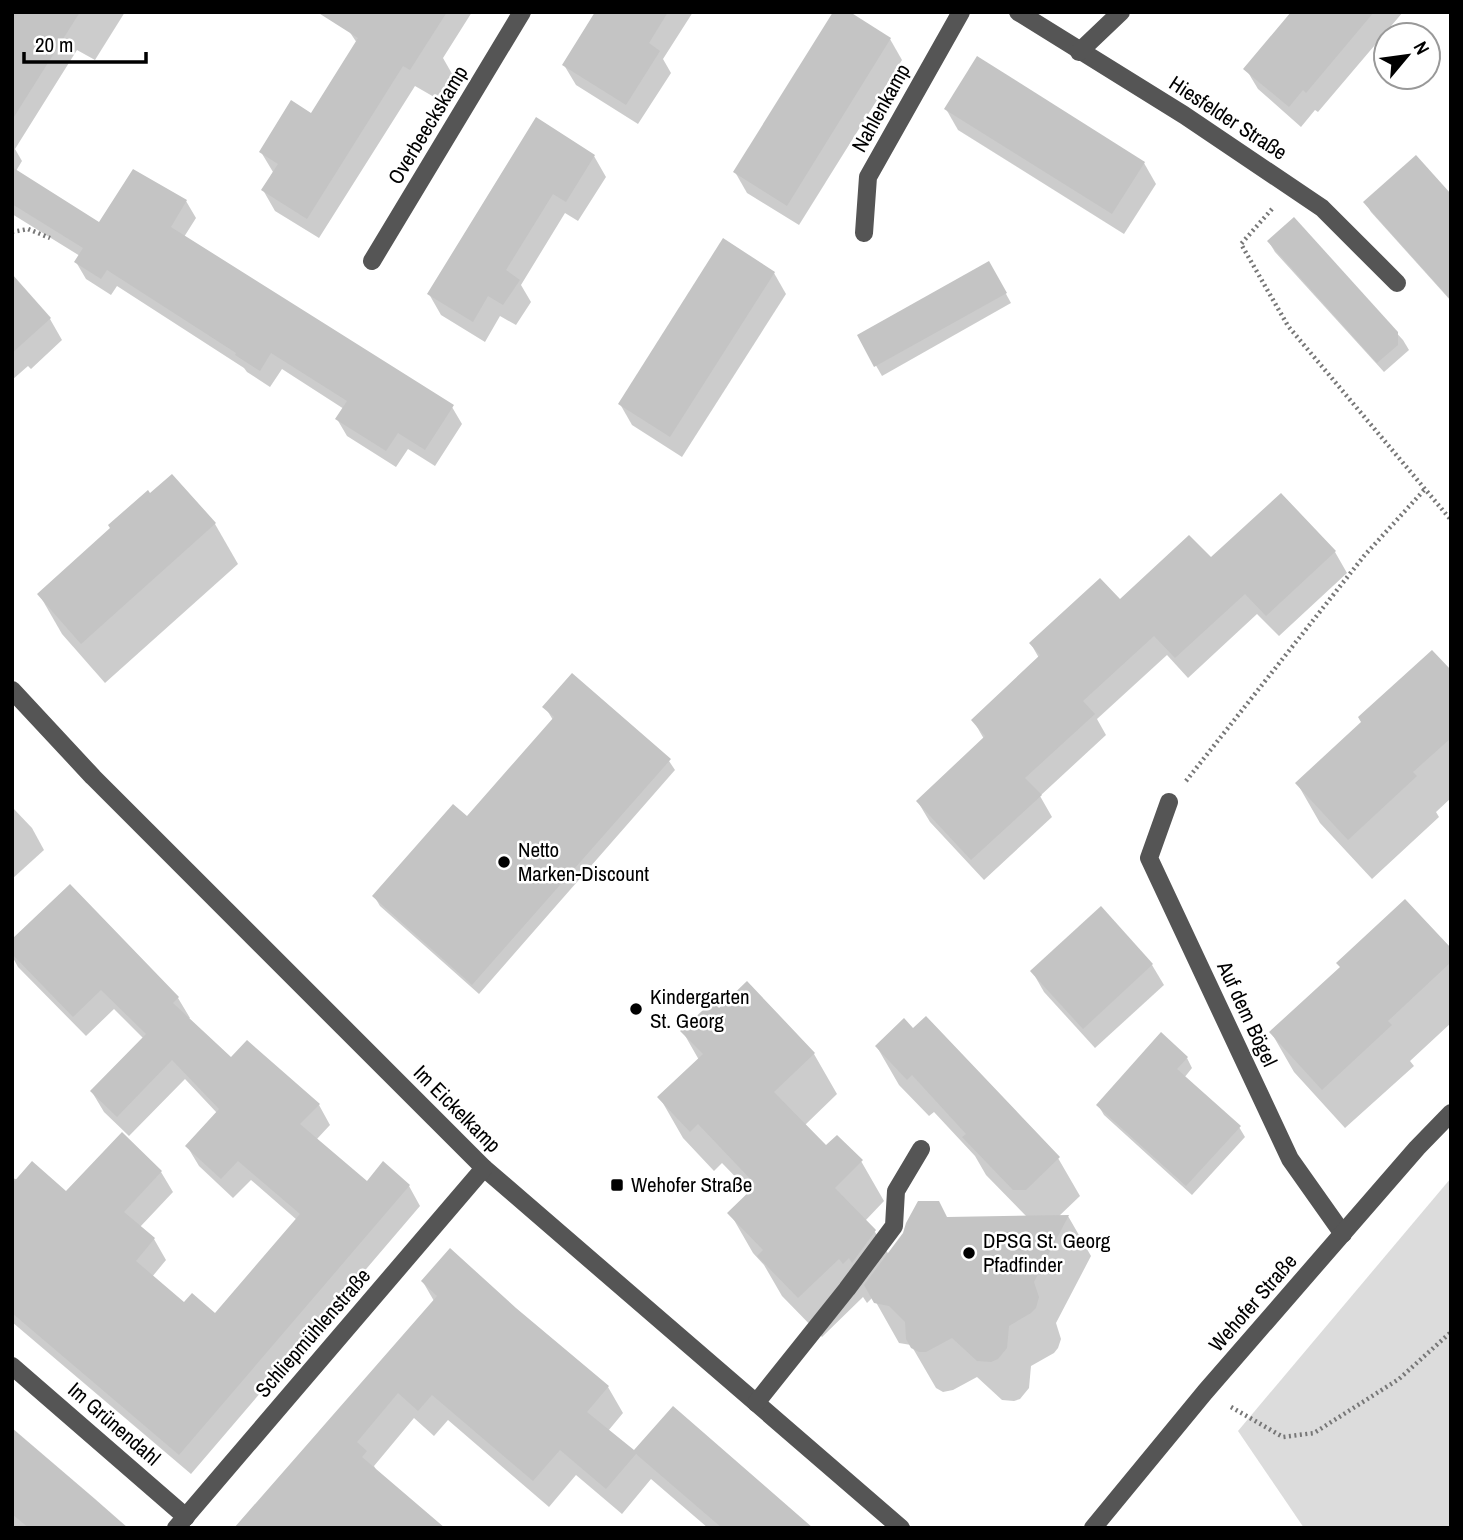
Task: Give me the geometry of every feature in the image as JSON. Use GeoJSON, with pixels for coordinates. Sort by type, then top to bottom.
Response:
{"type":"FeatureCollection","features":[{"type":"Feature","properties":{"kind":"street","name":"Overbeeckskamp"},"geometry":{"type":"LineString","coordinates":[[372,261],[522,12]]}},
{"type":"Feature","properties":{"kind":"street","name":"Nahlenkamp"},"geometry":{"type":"LineString","coordinates":[[864,233],[868,177],[961,12]]}},
{"type":"Feature","properties":{"kind":"street","name":"Hiesfelder Straße"},"geometry":{"type":"LineString","coordinates":[[1018,12],[1184,115],[1322,208],[1396,283]]}},
{"type":"Feature","properties":{"kind":"street"},"geometry":{"type":"LineString","coordinates":[[1079,52],[1121,12]]}},
{"type":"Feature","properties":{"kind":"street","name":"Im Eickelkamp"},"geometry":{"type":"LineString","coordinates":[[12,690],[113,797],[484,1168],[901,1528]]}},
{"type":"Feature","properties":{"kind":"street","name":"Auf dem Bögel"},"geometry":{"type":"LineString","coordinates":[[1169,802],[1149,858],[1290,1159],[1343,1234]]}},
{"type":"Feature","properties":{"kind":"street","name":"Wehofer Straße"},"geometry":{"type":"LineString","coordinates":[[1093,1528],[1205,1392],[1417,1148],[1451,1113]]}},
{"type":"Feature","properties":{"kind":"street"},"geometry":{"type":"LineString","coordinates":[[756,1402],[894,1226],[896,1191],[921,1149]]}},
{"type":"Feature","properties":{"kind":"street","name":"Schliepmühlenstraße"},"geometry":{"type":"LineString","coordinates":[[181,1522],[484,1168]]}},
{"type":"Feature","properties":{"kind":"street","name":"Im Grünendahl"},"geometry":{"type":"LineString","coordinates":[[12,1366],[181,1522]]}},
{"type":"Feature","properties":{"kind":"path"},"geometry":{"type":"LineString","coordinates":[[1291,187],[1241,244],[1289,326],[1451,520]]}},
{"type":"Feature","properties":{"kind":"path"},"geometry":{"type":"LineString","coordinates":[[12,232],[28,229],[50,239]]}},
{"type":"Feature","properties":{"kind":"path"},"geometry":{"type":"LineString","coordinates":[[1169,802],[1364,556],[1425,489]]}},
{"type":"Feature","properties":{"kind":"path"},"geometry":{"type":"LineString","coordinates":[[1205,1392],[1283,1437],[1314,1433],[1399,1379],[1451,1332]]}},
{"type":"Feature","properties":{"kind":"shaded area"},"geometry":{"type":"Polygon","coordinates":[[[1451,1178],[1451,1528],[1304,1528],[1238,1431],[1451,1178]]]}},
{"type":"Feature","properties":{"kind":"building"},"geometry":{"type":"Polygon","coordinates":[[[12,12],[80,12],[12,120],[12,12]]]}},
{"type":"Feature","properties":{"kind":"building"},"geometry":{"type":"Polygon","coordinates":[[[317,12],[447,12],[410,70],[403,66],[307,219],[261,190],[278,164],[259,152],[291,100],[311,113],[358,38],[317,12]]]}},
{"type":"Feature","properties":{"kind":"building"},"geometry":{"type":"Polygon","coordinates":[[[595,12],[668,12],[649,43],[660,51],[626,105],[562,65],[595,12]]]}},
{"type":"Feature","properties":{"kind":"building"},"geometry":{"type":"Polygon","coordinates":[[[833,12],[850,12],[891,38],[787,206],[733,172],[833,12]]]}},
{"type":"Feature","properties":{"kind":"building"},"geometry":{"type":"Polygon","coordinates":[[[1291,12],[1374,12],[1306,93],[1303,90],[1289,107],[1243,69],[1291,12]]]}},
{"type":"Feature","properties":{"kind":"building"},"geometry":{"type":"Polygon","coordinates":[[[977,56],[1145,162],[1112,214],[944,109],[977,56]]]}},
{"type":"Feature","properties":{"kind":"building"},"geometry":{"type":"Polygon","coordinates":[[[536,117],[595,155],[566,202],[553,194],[506,270],[520,280],[503,305],[488,296],[473,322],[427,294],[536,117]]]}},
{"type":"Feature","properties":{"kind":"building"},"geometry":{"type":"Polygon","coordinates":[[[1416,155],[1451,194],[1451,300],[1363,202],[1416,155]]]}},
{"type":"Feature","properties":{"kind":"building"},"geometry":{"type":"Polygon","coordinates":[[[12,167],[99,222],[133,169],[187,200],[171,227],[454,405],[425,450],[398,433],[386,451],[335,419],[347,401],[271,353],[260,371],[107,270],[101,279],[74,262],[83,248],[12,204],[12,167]]]}},
{"type":"Feature","properties":{"kind":"building"},"geometry":{"type":"Polygon","coordinates":[[[1294,217],[1398,332],[1398,345],[1377,363],[1267,241],[1294,217]]]}},
{"type":"Feature","properties":{"kind":"building"},"geometry":{"type":"Polygon","coordinates":[[[723,238],[775,272],[670,437],[618,404],[723,238]]]}},
{"type":"Feature","properties":{"kind":"building"},"geometry":{"type":"Polygon","coordinates":[[[989,261],[1007,293],[874,367],[857,335],[989,261]]]}},
{"type":"Feature","properties":{"kind":"building"},"geometry":{"type":"Polygon","coordinates":[[[12,274],[51,318],[12,353],[12,274]]]}},
{"type":"Feature","properties":{"kind":"building"},"geometry":{"type":"Polygon","coordinates":[[[172,474],[216,523],[81,644],[37,594],[110,528],[108,525],[148,490],[150,493],[172,474]]]}},
{"type":"Feature","properties":{"kind":"building"},"geometry":{"type":"Polygon","coordinates":[[[1281,493],[1336,551],[1266,616],[1245,594],[1175,658],[1154,636],[1083,701],[1095,714],[1025,778],[1042,795],[971,860],[916,801],[985,736],[971,720],[1040,655],[1029,643],[1100,578],[1120,599],[1189,535],[1211,557],[1281,493]]]}},
{"type":"Feature","properties":{"kind":"building"},"geometry":{"type":"Polygon","coordinates":[[[1432,650],[1451,670],[1451,738],[1413,772],[1417,776],[1348,840],[1295,783],[1361,722],[1358,717],[1432,650]]]}},
{"type":"Feature","properties":{"kind":"building","name":"Netto Marken-Discount"},"geometry":{"type":"Polygon","coordinates":[[[572,673],[671,759],[472,985],[372,896],[453,804],[467,816],[554,717],[542,707],[572,673]]]}},
{"type":"Feature","properties":{"kind":"building"},"geometry":{"type":"Polygon","coordinates":[[[70,884],[179,997],[173,1003],[231,1057],[247,1040],[320,1104],[300,1124],[367,1181],[383,1161],[410,1185],[179,1455],[12,1313],[12,1184],[32,1161],[66,1191],[122,1132],[162,1171],[124,1212],[155,1238],[136,1261],[184,1302],[192,1293],[215,1313],[300,1214],[238,1161],[221,1179],[185,1146],[219,1109],[172,1060],[117,1117],[90,1091],[146,1034],[101,990],[73,1017],[12,954],[12,939],[70,884]]]}},
{"type":"Feature","properties":{"kind":"building"},"geometry":{"type":"Polygon","coordinates":[[[1405,899],[1451,948],[1451,962],[1388,1021],[1392,1025],[1322,1090],[1269,1032],[1340,967],[1336,963],[1405,899]]]}},
{"type":"Feature","properties":{"kind":"building"},"geometry":{"type":"Polygon","coordinates":[[[1101,906],[1153,964],[1083,1029],[1030,971],[1101,906]]]}},
{"type":"Feature","properties":{"kind":"building"},"geometry":{"type":"Polygon","coordinates":[[[747,981],[815,1053],[774,1092],[826,1145],[837,1135],[863,1160],[835,1188],[876,1230],[852,1263],[849,1258],[843,1264],[839,1259],[798,1298],[757,1256],[763,1250],[727,1213],[756,1185],[698,1124],[690,1132],[657,1097],[703,1054],[680,1031],[713,1001],[719,1008],[747,981]]]}},
{"type":"Feature","properties":{"kind":"building"},"geometry":{"type":"Polygon","coordinates":[[[926,1016],[1060,1157],[1026,1190],[1013,1190],[962,1137],[966,1134],[912,1075],[907,1080],[875,1046],[904,1018],[913,1028],[926,1016]]]}},
{"type":"Feature","properties":{"kind":"building"},"geometry":{"type":"Polygon","coordinates":[[[1161,1032],[1188,1057],[1177,1069],[1241,1126],[1186,1186],[1096,1105],[1161,1032]]]}},
{"type":"Feature","properties":{"kind":"building","name":"DPSG St. Georg Pfadfinder"},"geometry":{"type":"Polygon","coordinates":[[[918,1201],[939,1201],[947,1217],[1069,1215],[1034,1282],[1039,1297],[1036,1308],[1009,1326],[1007,1348],[998,1359],[991,1362],[977,1361],[952,1338],[926,1352],[911,1348],[906,1339],[905,1322],[889,1306],[874,1303],[864,1285],[903,1233],[918,1201]]]}},
{"type":"Feature","properties":{"kind":"building"},"geometry":{"type":"Polygon","coordinates":[[[450,1248],[609,1386],[587,1412],[634,1450],[673,1406],[813,1528],[722,1528],[636,1454],[606,1489],[560,1450],[533,1481],[432,1395],[418,1411],[398,1393],[357,1442],[367,1451],[362,1457],[445,1528],[234,1528],[437,1296],[421,1281],[450,1248]]]}},
{"type":"Feature","properties":{"kind":"building"},"geometry":{"type":"Polygon","coordinates":[[[12,1428],[128,1528],[29,1528],[12,1514],[12,1428]]]}},
{"type":"Feature","properties":{"kind":"place","name":"Netto Marken-Discount"},"geometry":{"type":"Point","coordinates":[504,862]}},
{"type":"Feature","properties":{"kind":"place","name":"Kindergarten St. Georg"},"geometry":{"type":"Point","coordinates":[636,1009]}},
{"type":"Feature","properties":{"kind":"place","name":"Wehofer Straße"},"geometry":{"type":"Point","coordinates":[617,1185]}},
{"type":"Feature","properties":{"kind":"place","name":"DPSG St. Georg Pfadfinder"},"geometry":{"type":"Point","coordinates":[969,1253]}}]}
